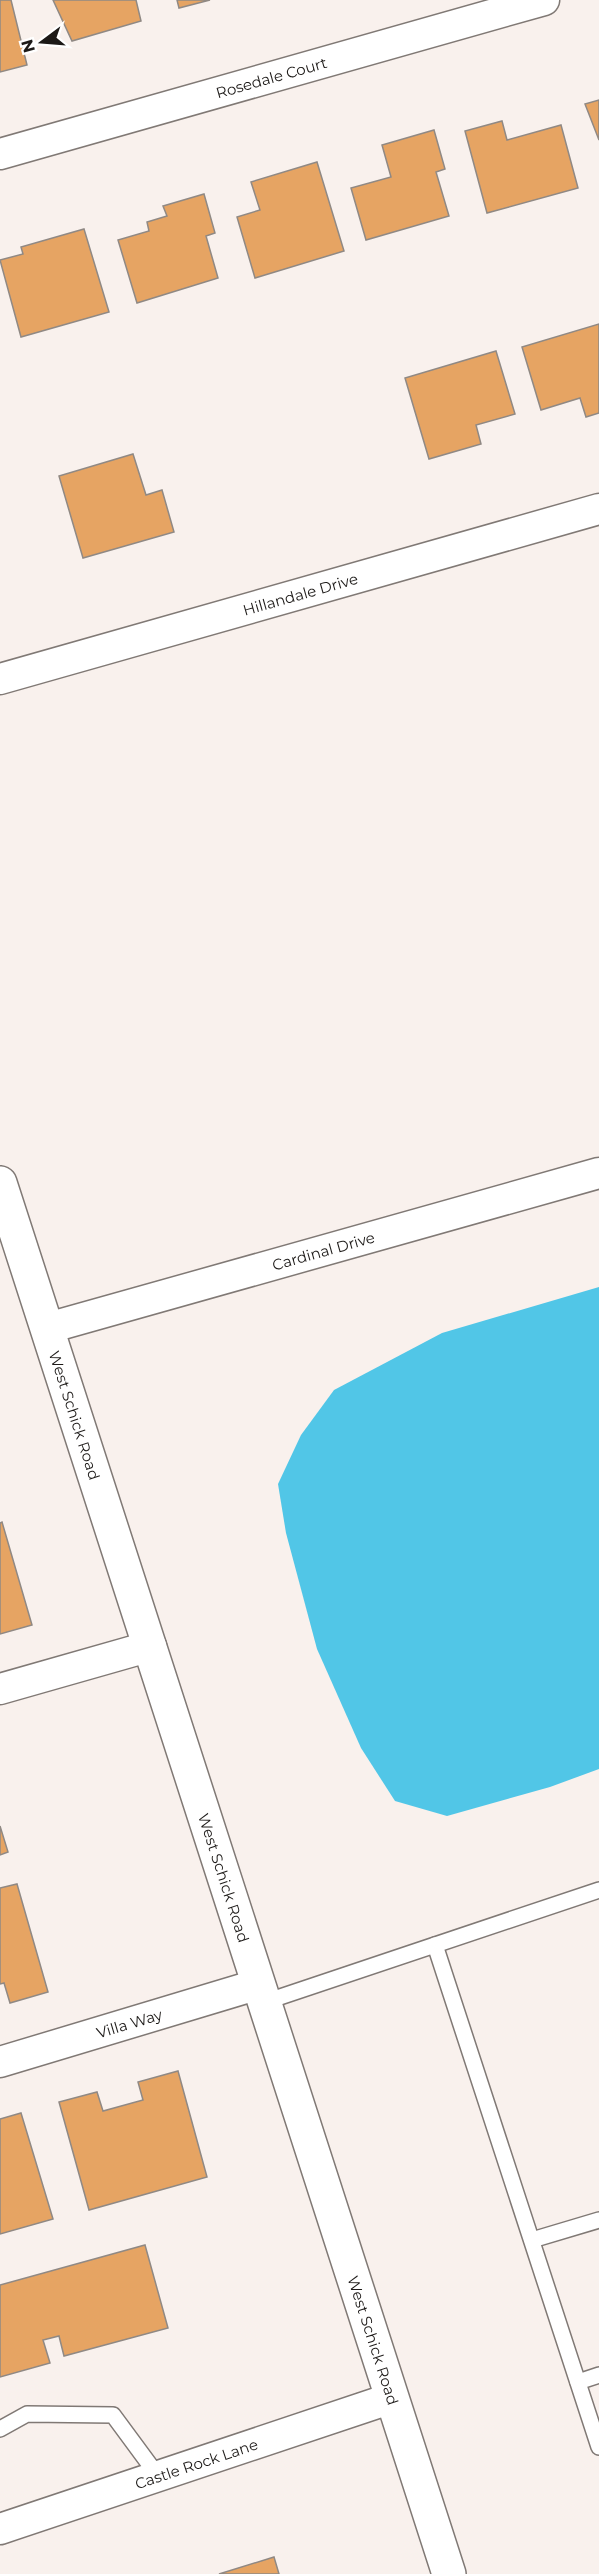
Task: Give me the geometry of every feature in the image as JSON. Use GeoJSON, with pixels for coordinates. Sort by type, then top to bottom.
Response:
{"type":"FeatureCollection","features":[{"type":"Feature","properties":{"kind":"street","name":"Rosedale Court"},"geometry":{"type":"LineString","coordinates":[[0,154],[544,0]]}},
{"type":"Feature","properties":{"kind":"street","name":"Hillandale Drive"},"geometry":{"type":"LineString","coordinates":[[0,679],[599,508]]}},
{"type":"Feature","properties":{"kind":"street","name":"Cardinal Drive"},"geometry":{"type":"LineString","coordinates":[[48,1328],[599,1173]]}},
{"type":"Feature","properties":{"kind":"street","name":"West Schick Road"},"geometry":{"type":"LineString","coordinates":[[0,1183],[449,2574]]}},
{"type":"Feature","properties":{"kind":"street"},"geometry":{"type":"LineString","coordinates":[[0,1689],[150,1646]]}},
{"type":"Feature","properties":{"kind":"street","name":"Villa Way"},"geometry":{"type":"LineString","coordinates":[[0,2062],[262,1993]]}},
{"type":"Feature","properties":{"kind":"street","name":"Castle Rock Lane"},"geometry":{"type":"LineString","coordinates":[[0,2529],[392,2398]]}},
{"type":"Feature","properties":{"kind":"lane"},"geometry":{"type":"LineString","coordinates":[[262,1993],[435,1945],[599,1890]]}},
{"type":"Feature","properties":{"kind":"lane"},"geometry":{"type":"LineString","coordinates":[[435,1945],[599,2447]]}},
{"type":"Feature","properties":{"kind":"lane"},"geometry":{"type":"LineString","coordinates":[[532,2240],[599,2220]]}},
{"type":"Feature","properties":{"kind":"lane"},"geometry":{"type":"LineString","coordinates":[[578,2382],[599,2375]]}},
{"type":"Feature","properties":{"kind":"lane"},"geometry":{"type":"LineString","coordinates":[[0,2429],[27,2414],[113,2415],[158,2476]]}},
{"type":"Feature","properties":{"kind":"water"},"geometry":{"type":"Polygon","coordinates":[[[599,1287],[599,1769],[550,1787],[447,1816],[395,1801],[361,1748],[317,1649],[286,1533],[278,1484],[301,1435],[334,1390],[442,1333],[599,1287]]]}},
{"type":"Feature","properties":{"kind":"building"},"geometry":{"type":"Polygon","coordinates":[[[0,0],[11,0],[27,65],[0,72],[0,0]]]}},
{"type":"Feature","properties":{"kind":"building"},"geometry":{"type":"Polygon","coordinates":[[[53,0],[136,0],[141,21],[72,41],[53,0]]]}},
{"type":"Feature","properties":{"kind":"building"},"geometry":{"type":"Polygon","coordinates":[[[177,0],[210,0],[179,8],[177,0]]]}},
{"type":"Feature","properties":{"kind":"building"},"geometry":{"type":"Polygon","coordinates":[[[599,100],[599,140],[585,104],[599,100]]]}},
{"type":"Feature","properties":{"kind":"building"},"geometry":{"type":"Polygon","coordinates":[[[502,121],[507,140],[561,125],[578,188],[487,213],[465,131],[502,121]]]}},
{"type":"Feature","properties":{"kind":"building"},"geometry":{"type":"Polygon","coordinates":[[[434,130],[445,169],[436,172],[449,216],[366,240],[351,188],[391,177],[382,145],[434,130]]]}},
{"type":"Feature","properties":{"kind":"building"},"geometry":{"type":"Polygon","coordinates":[[[317,162],[344,251],[255,278],[237,217],[260,210],[251,182],[317,162]]]}},
{"type":"Feature","properties":{"kind":"building"},"geometry":{"type":"Polygon","coordinates":[[[204,194],[215,233],[206,236],[218,278],[137,303],[118,240],[149,231],[147,222],[167,216],[163,206],[204,194]]]}},
{"type":"Feature","properties":{"kind":"building"},"geometry":{"type":"Polygon","coordinates":[[[84,229],[109,312],[21,337],[0,260],[23,254],[21,247],[84,229]]]}},
{"type":"Feature","properties":{"kind":"building"},"geometry":{"type":"Polygon","coordinates":[[[599,324],[599,413],[586,417],[580,398],[541,410],[522,347],[599,324]]]}},
{"type":"Feature","properties":{"kind":"building"},"geometry":{"type":"Polygon","coordinates":[[[496,351],[515,414],[476,425],[481,444],[429,459],[405,378],[496,351]]]}},
{"type":"Feature","properties":{"kind":"building"},"geometry":{"type":"Polygon","coordinates":[[[133,454],[146,495],[162,490],[174,532],[83,558],[59,476],[133,454]]]}},
{"type":"Feature","properties":{"kind":"building"},"geometry":{"type":"Polygon","coordinates":[[[2,1522],[32,1625],[0,1634],[0,1523],[2,1522]]]}},
{"type":"Feature","properties":{"kind":"building"},"geometry":{"type":"Polygon","coordinates":[[[0,1826],[8,1852],[0,1855],[0,1826]]]}},
{"type":"Feature","properties":{"kind":"building"},"geometry":{"type":"Polygon","coordinates":[[[17,1884],[48,1992],[10,2003],[4,1983],[0,1984],[0,1888],[17,1884]]]}},
{"type":"Feature","properties":{"kind":"building"},"geometry":{"type":"Polygon","coordinates":[[[178,2071],[207,2177],[89,2210],[59,2102],[97,2092],[103,2111],[143,2100],[138,2082],[178,2071]]]}},
{"type":"Feature","properties":{"kind":"building"},"geometry":{"type":"Polygon","coordinates":[[[21,2113],[53,2219],[0,2234],[0,2119],[21,2113]]]}},
{"type":"Feature","properties":{"kind":"building"},"geometry":{"type":"Polygon","coordinates":[[[145,2245],[168,2328],[64,2356],[59,2336],[43,2340],[50,2363],[0,2377],[0,2285],[145,2245]]]}},
{"type":"Feature","properties":{"kind":"building"},"geometry":{"type":"Polygon","coordinates":[[[274,2557],[279,2574],[219,2574],[274,2557]]]}}]}
